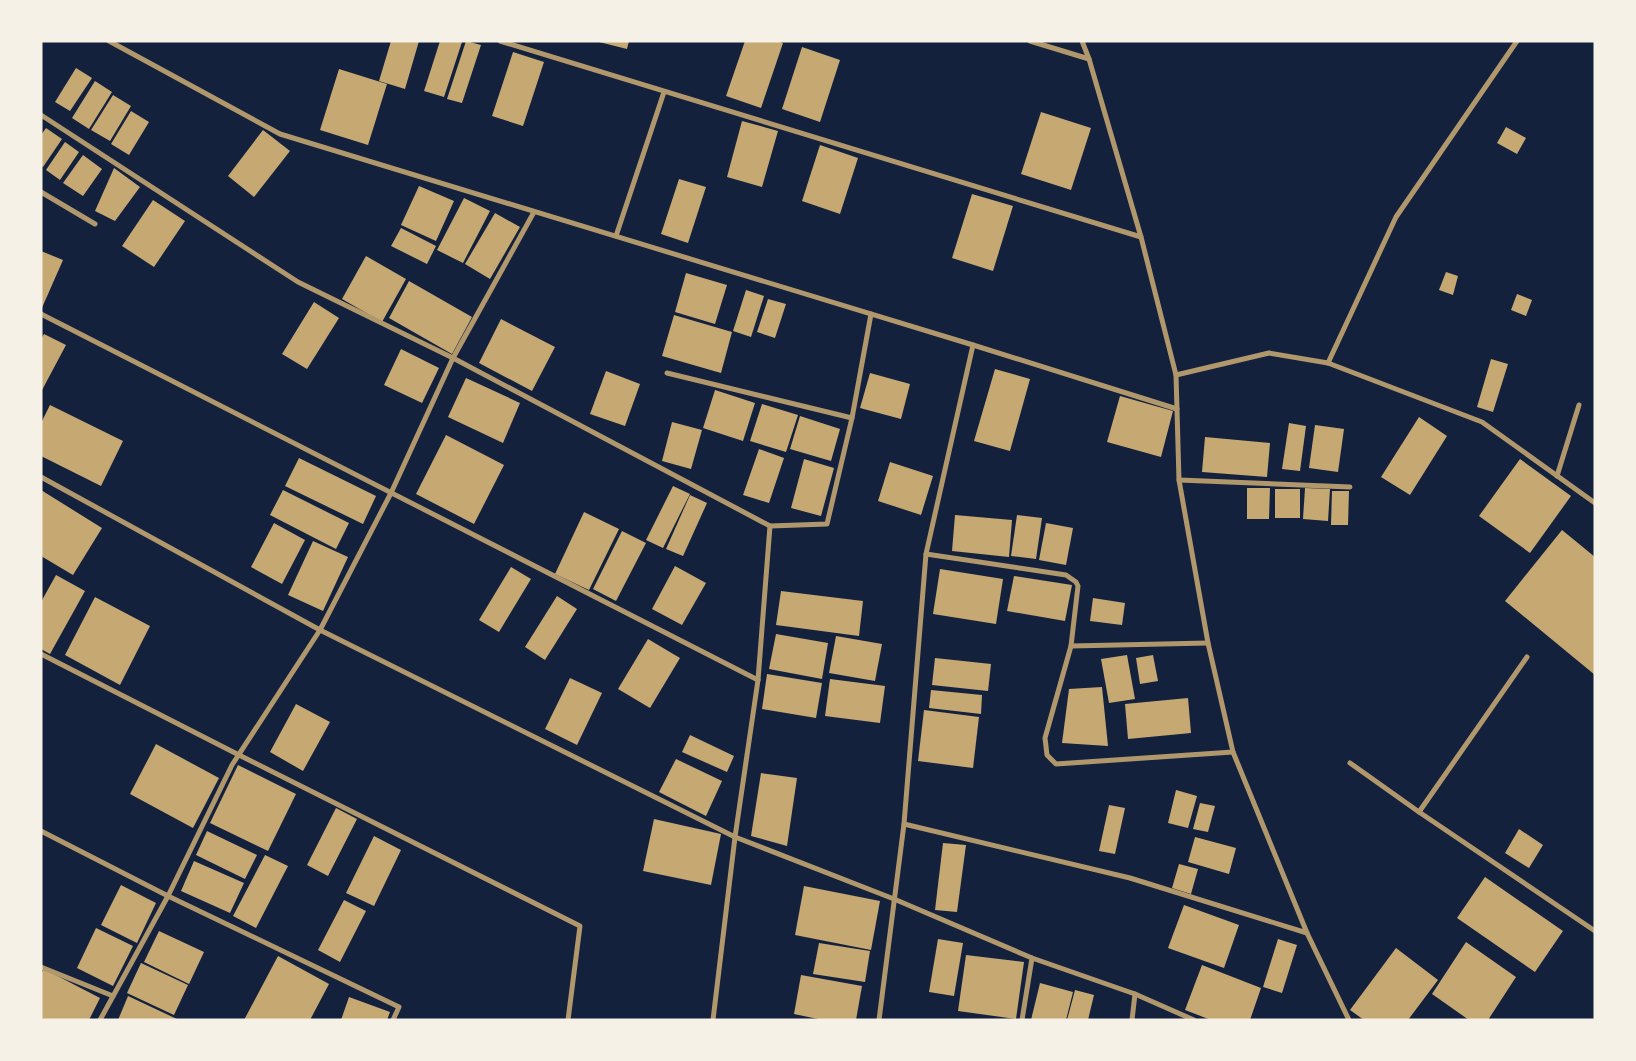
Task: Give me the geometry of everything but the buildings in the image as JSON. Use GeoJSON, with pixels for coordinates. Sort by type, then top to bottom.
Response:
{"type":"FeatureCollection","features":[{"type":"Feature","properties":{"kind":"street"},"geometry":{"type":"LineString","coordinates":[[109,41],[280,134],[1177,409]]}},
{"type":"Feature","properties":{"kind":"street"},"geometry":{"type":"LineString","coordinates":[[500,41],[1141,237]]}},
{"type":"Feature","properties":{"kind":"street"},"geometry":{"type":"LineString","coordinates":[[1030,41],[1089,59]]}},
{"type":"Feature","properties":{"kind":"street"},"geometry":{"type":"LineString","coordinates":[[1082,41],[1089,59],[1141,237],[1176,375],[1180,480],[1208,643],[1233,752],[1307,933],[1349,1020]]}},
{"type":"Feature","properties":{"kind":"street"},"geometry":{"type":"LineString","coordinates":[[1328,364],[1396,216],[1517,41]]}},
{"type":"Feature","properties":{"kind":"street"},"geometry":{"type":"LineString","coordinates":[[616,236],[664,92]]}},
{"type":"Feature","properties":{"kind":"street"},"geometry":{"type":"LineString","coordinates":[[41,115],[298,282],[454,358],[770,526],[827,524],[852,418],[872,314]]}},
{"type":"Feature","properties":{"kind":"street"},"geometry":{"type":"LineString","coordinates":[[41,192],[95,224]]}},
{"type":"Feature","properties":{"kind":"street"},"geometry":{"type":"LineString","coordinates":[[100,1020],[168,896],[232,765],[320,630],[391,493],[454,358],[534,212]]}},
{"type":"Feature","properties":{"kind":"street"},"geometry":{"type":"LineString","coordinates":[[41,314],[758,680]]}},
{"type":"Feature","properties":{"kind":"street"},"geometry":{"type":"LineString","coordinates":[[878,1020],[904,824],[926,554],[973,345]]}},
{"type":"Feature","properties":{"kind":"street"},"geometry":{"type":"LineString","coordinates":[[1176,375],[1269,353],[1328,364],[1482,422],[1595,503]]}},
{"type":"Feature","properties":{"kind":"street"},"geometry":{"type":"LineString","coordinates":[[667,373],[852,418]]}},
{"type":"Feature","properties":{"kind":"street"},"geometry":{"type":"LineString","coordinates":[[1557,476],[1579,404]]}},
{"type":"Feature","properties":{"kind":"street"},"geometry":{"type":"LineString","coordinates":[[41,477],[320,630],[735,837],[894,899],[1032,958],[1135,994],[1194,1020]]}},
{"type":"Feature","properties":{"kind":"street"},"geometry":{"type":"LineString","coordinates":[[1180,480],[1350,487]]}},
{"type":"Feature","properties":{"kind":"street"},"geometry":{"type":"LineString","coordinates":[[713,1020],[735,837],[758,680],[770,526]]}},
{"type":"Feature","properties":{"kind":"street"},"geometry":{"type":"LineString","coordinates":[[926,554],[1066,575],[1076,582],[1078,586],[1071,646],[1045,738],[1047,755],[1056,764],[1233,752]]}},
{"type":"Feature","properties":{"kind":"street"},"geometry":{"type":"LineString","coordinates":[[1071,646],[1208,643]]}},
{"type":"Feature","properties":{"kind":"street"},"geometry":{"type":"LineString","coordinates":[[41,654],[580,926],[568,1020]]}},
{"type":"Feature","properties":{"kind":"street"},"geometry":{"type":"LineString","coordinates":[[1419,812],[1527,657]]}},
{"type":"Feature","properties":{"kind":"street"},"geometry":{"type":"LineString","coordinates":[[1350,763],[1419,812],[1595,930]]}},
{"type":"Feature","properties":{"kind":"street"},"geometry":{"type":"LineString","coordinates":[[904,824],[1130,878],[1307,933]]}},
{"type":"Feature","properties":{"kind":"street"},"geometry":{"type":"LineString","coordinates":[[41,831],[168,896],[399,1007],[393,1020]]}},
{"type":"Feature","properties":{"kind":"street"},"geometry":{"type":"LineString","coordinates":[[1022,1020],[1032,958]]}},
{"type":"Feature","properties":{"kind":"street"},"geometry":{"type":"LineString","coordinates":[[41,967],[113,996]]}},
{"type":"Feature","properties":{"kind":"street"},"geometry":{"type":"LineString","coordinates":[[1132,1020],[1135,994]]}}]}
